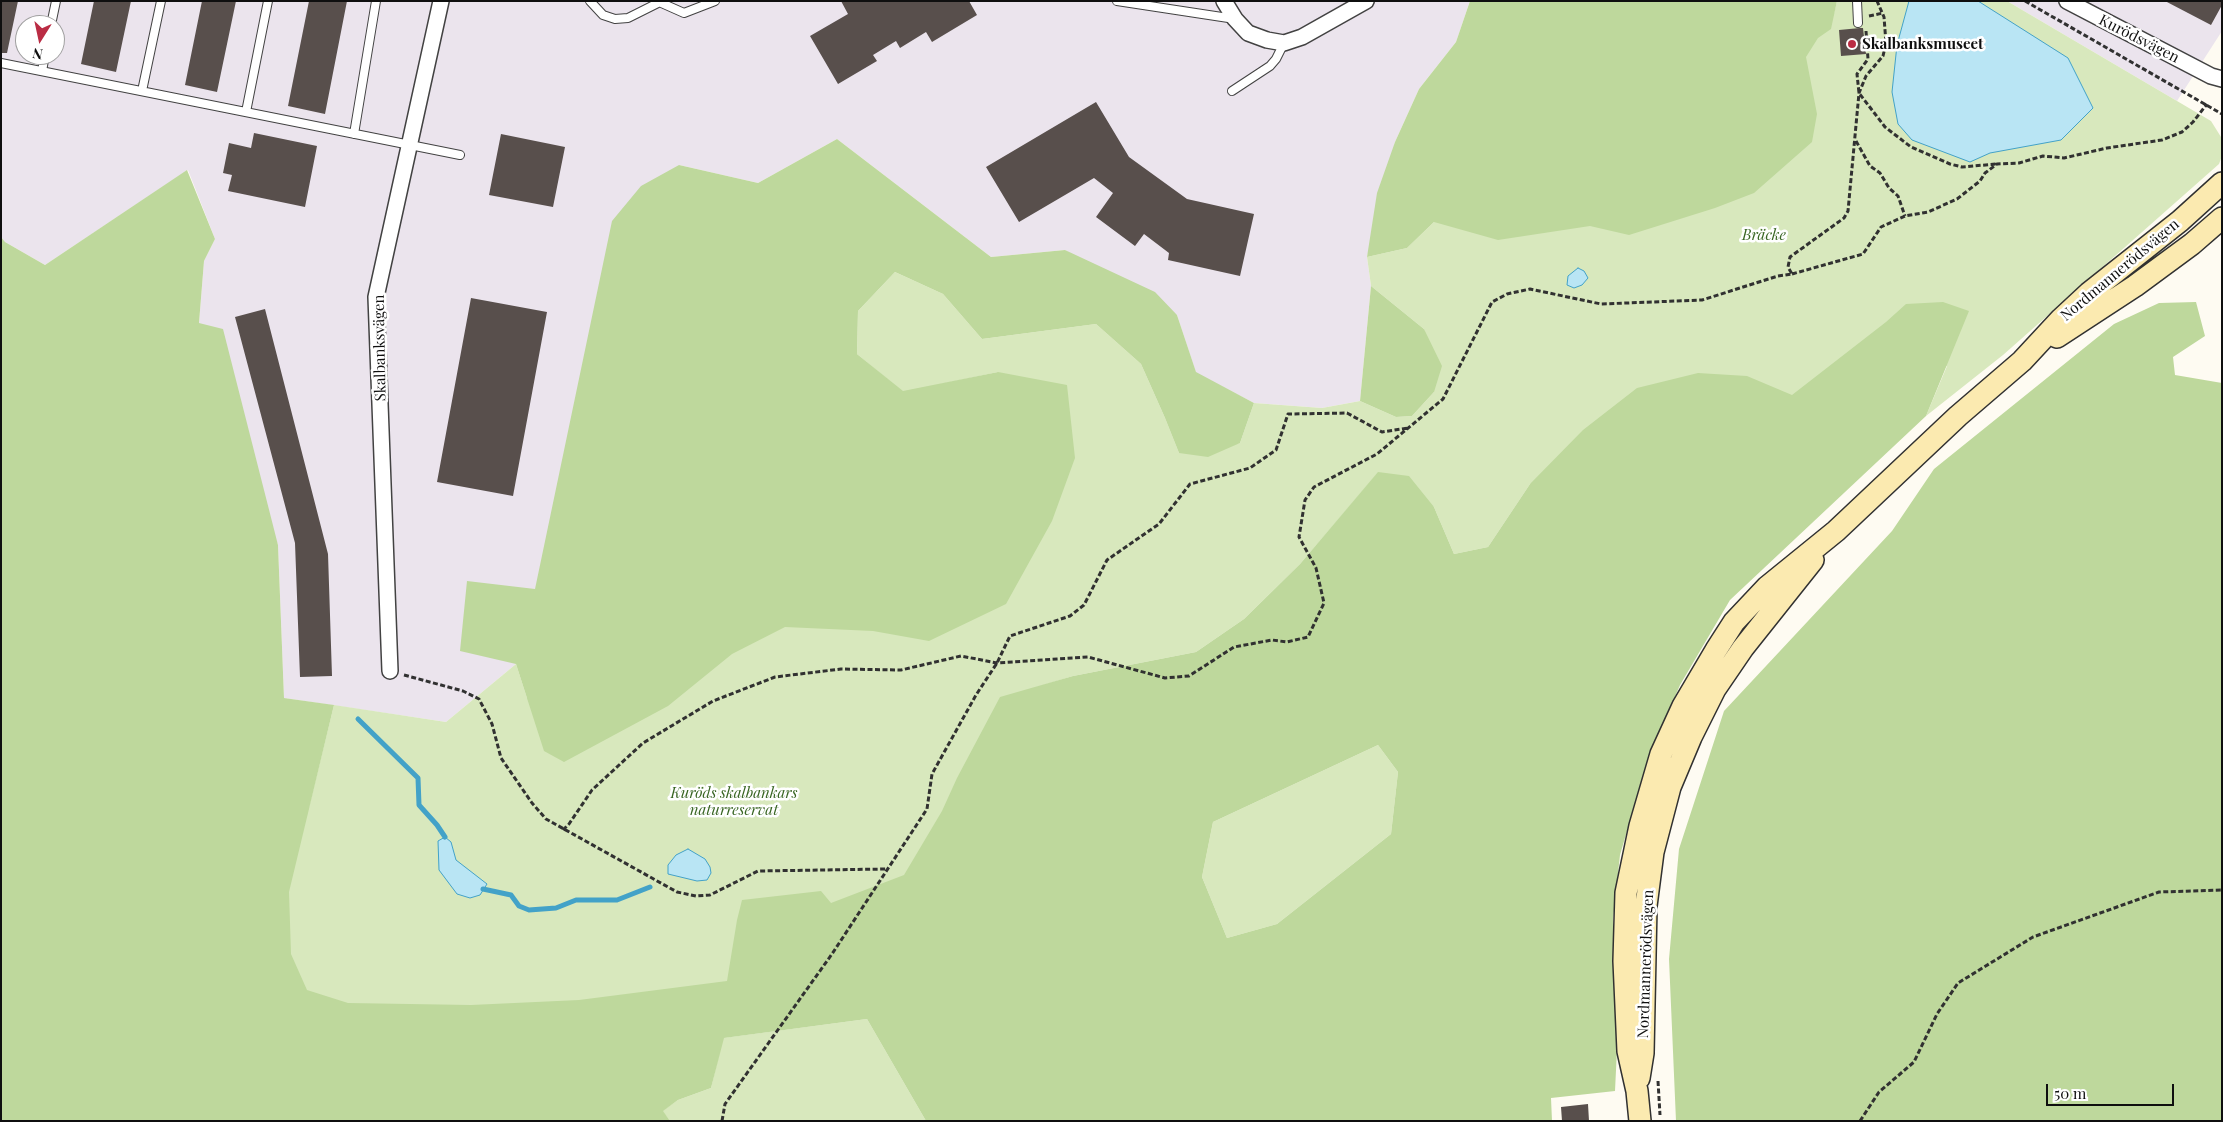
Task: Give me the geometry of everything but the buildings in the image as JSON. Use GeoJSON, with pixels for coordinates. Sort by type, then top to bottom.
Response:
{"type":"FeatureCollection","features":[{"type":"Feature","properties":{"kind":"main road","name":"Nordmannerödsvägen"},"geometry":{"type":"LineString","coordinates":[[1640,1121],[1637,1091],[1643,1053],[1646,906],[1653,852],[1670,787],[1691,737],[1715,689],[1743,648],[1836,531],[1951,422],[2022,361],[2061,319],[2089,293],[2173,226],[2222,183]]}},
{"type":"Feature","properties":{"kind":"main road","name":"Nordmannerödsvägen"},"geometry":{"type":"LineString","coordinates":[[2022,361],[2135,286],[2192,244],[2222,218]]}},
{"type":"Feature","properties":{"kind":"street","name":"Skalbanksvägen"},"geometry":{"type":"LineString","coordinates":[[390,671],[376,297],[441,1]]}},
{"type":"Feature","properties":{"kind":"street"},"geometry":{"type":"LineString","coordinates":[[1224,1],[1235,19],[1248,33],[1266,40],[1284,43],[1302,37],[1366,1]]}},
{"type":"Feature","properties":{"kind":"street","name":"Kurödsvägen"},"geometry":{"type":"LineString","coordinates":[[2067,1],[2218,80]]}},
{"type":"Feature","properties":{"kind":"lane"},"geometry":{"type":"LineString","coordinates":[[53,15],[56,1]]}},
{"type":"Feature","properties":{"kind":"lane"},"geometry":{"type":"LineString","coordinates":[[142,91],[161,1]]}},
{"type":"Feature","properties":{"kind":"lane"},"geometry":{"type":"LineString","coordinates":[[246,112],[268,1]]}},
{"type":"Feature","properties":{"kind":"lane"},"geometry":{"type":"LineString","coordinates":[[354,134],[376,1]]}},
{"type":"Feature","properties":{"kind":"lane"},"geometry":{"type":"LineString","coordinates":[[590,1],[603,15],[615,19],[628,18],[657,2],[684,13],[715,1]]}},
{"type":"Feature","properties":{"kind":"lane"},"geometry":{"type":"LineString","coordinates":[[1116,1],[1235,19]]}},
{"type":"Feature","properties":{"kind":"lane"},"geometry":{"type":"LineString","coordinates":[[1857,1],[1858,23]]}},
{"type":"Feature","properties":{"kind":"lane"},"geometry":{"type":"LineString","coordinates":[[1232,91],[1270,66],[1284,43]]}},
{"type":"Feature","properties":{"kind":"lane"},"geometry":{"type":"LineString","coordinates":[[1,63],[460,155]]}},
{"type":"Feature","properties":{"kind":"lane"},"geometry":{"type":"LineString","coordinates":[[42,71],[44,65]]}},
{"type":"Feature","properties":{"kind":"path"},"geometry":{"type":"LineString","coordinates":[[1859,93],[1866,76],[1883,56],[1886,43],[1884,17],[1877,1]]}},
{"type":"Feature","properties":{"kind":"path"},"geometry":{"type":"LineString","coordinates":[[2025,1],[2222,114]]}},
{"type":"Feature","properties":{"kind":"path"},"geometry":{"type":"LineString","coordinates":[[1792,274],[1788,267],[1790,257],[1844,218],[1848,211],[1859,93],[1857,74],[1868,59],[1865,24],[1858,23]]}},
{"type":"Feature","properties":{"kind":"path"},"geometry":{"type":"LineString","coordinates":[[1859,93],[1885,127],[1911,147],[1962,167],[2019,163],[2043,156],[2064,158],[2107,148],[2162,140],[2182,132],[2193,122],[2207,104]]}},
{"type":"Feature","properties":{"kind":"path"},"geometry":{"type":"LineString","coordinates":[[1855,140],[1870,166],[1880,173],[1889,188],[1898,196],[1905,216]]}},
{"type":"Feature","properties":{"kind":"path"},"geometry":{"type":"LineString","coordinates":[[563,830],[592,790],[643,744],[713,701],[776,677],[841,669],[901,670],[960,656],[997,663],[1088,657],[1165,678],[1189,676],[1234,647],[1272,640],[1287,642],[1308,637],[1324,603],[1316,568],[1299,537],[1305,500],[1314,487],[1377,454],[1443,399],[1492,302],[1507,294],[1530,289],[1601,304],[1702,300],[1778,276],[1792,274],[1863,254],[1881,227],[1905,216],[1928,212],[1956,199],[1980,181],[1985,173],[1997,164]]}},
{"type":"Feature","properties":{"kind":"path"},"geometry":{"type":"LineString","coordinates":[[722,1121],[725,1104],[832,954],[927,809],[932,774],[976,695],[997,663],[1010,636],[1070,616],[1084,605],[1107,560],[1159,524],[1190,484],[1250,468],[1276,450],[1288,414],[1347,413],[1382,432],[1408,428]]}},
{"type":"Feature","properties":{"kind":"path"},"geometry":{"type":"LineString","coordinates":[[390,671],[463,691],[479,699],[492,724],[501,758],[532,803],[546,819],[677,892],[696,896],[710,895],[758,871],[886,869]]}},
{"type":"Feature","properties":{"kind":"path"},"geometry":{"type":"LineString","coordinates":[[1860,1121],[1879,1092],[1914,1062],[1938,1014],[1958,983],[2033,937],[2159,892],[2222,890]]}},
{"type":"Feature","properties":{"kind":"path"},"geometry":{"type":"LineString","coordinates":[[1658,1076],[1661,1121]]}},
{"type":"Feature","properties":{"kind":"shaded area"},"geometry":{"type":"Polygon","coordinates":[[[1,1],[1470,1],[1456,42],[1419,89],[1395,142],[1367,257],[1371,286],[1360,401],[1322,408],[1254,403],[1196,373],[1177,315],[1065,250],[991,257],[837,139],[758,183],[679,165],[535,590],[516,664],[446,722],[284,698],[278,545],[199,323],[204,261],[215,239],[188,170],[45,265],[5,242],[1,237],[1,1]]]}},
{"type":"Feature","properties":{"kind":"shaded area"},"geometry":{"type":"Polygon","coordinates":[[[2007,1],[2222,1],[2222,31],[2177,101],[2007,1]]]}},
{"type":"Feature","properties":{"kind":"green space"},"geometry":{"type":"Polygon","coordinates":[[[1470,1],[1837,1],[1831,29],[1818,38],[1806,57],[1817,114],[1812,142],[1754,193],[1715,208],[1629,235],[1590,226],[1498,240],[1434,222],[1407,248],[1367,257],[1377,193],[1395,142],[1419,89],[1456,42],[1470,1]]]}},
{"type":"Feature","properties":{"kind":"green space"},"geometry":{"type":"Polygon","coordinates":[[[1837,1],[2007,1],[2211,121],[2221,137],[2222,156],[2219,164],[2003,355],[1926,416],[1947,366],[1530,484],[1488,547],[1454,554],[1434,507],[1378,473],[1300,564],[1244,619],[1196,652],[1073,676],[1037,687],[950,933],[362,1101],[215,1041],[309,807],[334,705],[446,722],[516,664],[527,698],[998,372],[903,392],[857,354],[858,311],[895,272],[943,294],[982,339],[1096,324],[1141,364],[1179,453],[1240,443],[1254,403],[1322,408],[1360,401],[1396,417],[1412,416],[1434,392],[1424,329],[1371,286],[1367,257],[1407,248],[1434,222],[1834,13],[1837,1]]]}},
{"type":"Feature","properties":{"kind":"green space"},"geometry":{"type":"Polygon","coordinates":[[[837,139],[991,257],[1065,250],[1155,292],[1177,315],[1196,372],[1254,403],[1240,443],[1208,457],[1179,453],[1141,364],[1096,324],[982,339],[943,294],[895,272],[858,311],[857,354],[903,391],[998,372],[1067,385],[1075,458],[1052,521],[1006,604],[929,641],[873,631],[785,627],[732,654],[668,706],[564,762],[544,751],[516,664],[460,651],[467,581],[535,589],[612,221],[641,186],[679,165],[758,183],[837,139]]]}},
{"type":"Feature","properties":{"kind":"green space"},"geometry":{"type":"Polygon","coordinates":[[[187,170],[215,239],[204,261],[199,323],[223,329],[278,545],[284,698],[334,705],[289,892],[291,954],[307,990],[348,1003],[471,1005],[579,1000],[727,981],[742,900],[821,891],[831,903],[904,875],[942,811],[957,778],[1000,697],[1073,676],[1196,652],[1244,619],[1300,564],[1378,472],[1409,476],[1434,507],[1454,554],[1488,547],[1530,484],[1583,430],[1637,388],[1698,373],[1747,376],[1792,395],[1886,322],[1906,304],[1943,302],[1969,311],[1926,416],[1730,600],[1680,685],[1647,762],[1620,855],[1613,919],[1617,1049],[1615,1091],[1551,1098],[1552,1121],[926,1121],[867,1019],[724,1038],[711,1088],[678,1100],[663,1111],[670,1121],[1,1121],[1,237],[5,242],[45,265],[187,170]],[[1378,745],[1213,822],[1202,877],[1227,938],[1277,924],[1391,834],[1398,772],[1378,745]]]}},
{"type":"Feature","properties":{"kind":"green space"},"geometry":{"type":"Polygon","coordinates":[[[1371,286],[1424,329],[1442,366],[1434,392],[1412,416],[1396,417],[1360,401],[1371,286]]]}},
{"type":"Feature","properties":{"kind":"green space"},"geometry":{"type":"Polygon","coordinates":[[[2196,302],[2205,336],[2173,357],[2175,375],[2222,383],[2222,1121],[1676,1121],[1669,959],[1679,849],[1724,711],[1892,531],[1934,469],[2114,324],[2159,303],[2196,302]]]}},
{"type":"Feature","properties":{"kind":"green space"},"geometry":{"type":"Polygon","coordinates":[[[1378,745],[1398,772],[1391,834],[1277,924],[1227,938],[1202,877],[1213,822],[1378,745]]]}},
{"type":"Feature","properties":{"kind":"green space"},"geometry":{"type":"Polygon","coordinates":[[[867,1019],[926,1121],[670,1121],[662,1111],[678,1100],[711,1088],[723,1038],[867,1019]]]}},
{"type":"Feature","properties":{"kind":"water"},"geometry":{"type":"Polygon","coordinates":[[[1909,1],[1978,1],[2068,58],[2093,108],[2061,140],[1990,153],[1970,162],[1912,140],[1898,124],[1892,92],[1897,45],[1909,1]]]}},
{"type":"Feature","properties":{"kind":"water"},"geometry":{"type":"Polygon","coordinates":[[[1578,268],[1584,271],[1588,278],[1582,285],[1574,288],[1567,285],[1568,276],[1578,268]]]}},
{"type":"Feature","properties":{"kind":"water"},"geometry":{"type":"Polygon","coordinates":[[[445,837],[451,842],[456,860],[487,884],[480,895],[470,898],[457,894],[439,870],[438,841],[445,837]]]}},
{"type":"Feature","properties":{"kind":"water"},"geometry":{"type":"Polygon","coordinates":[[[688,849],[705,859],[710,867],[711,873],[707,880],[697,881],[668,874],[668,865],[676,855],[688,849]]]}},
{"type":"Feature","properties":{"kind":"waterway"},"geometry":{"type":"LineString","coordinates":[[358,719],[418,778],[419,805],[445,837]]}},
{"type":"Feature","properties":{"kind":"waterway"},"geometry":{"type":"LineString","coordinates":[[483,889],[511,895],[519,906],[529,910],[556,908],[576,900],[617,900],[650,887]]}},
{"type":"Feature","properties":{"kind":"place","name":"Skalbanksmuseet"},"geometry":{"type":"Point","coordinates":[1852,44]}},
{"type":"Feature","properties":{"kind":"park label","name":"Bräcke"},"geometry":{"type":"Point","coordinates":[1764,235]}},
{"type":"Feature","properties":{"kind":"park label","name":"Kuröds skalbankars naturreservat"},"geometry":{"type":"Point","coordinates":[734,802]}}]}
